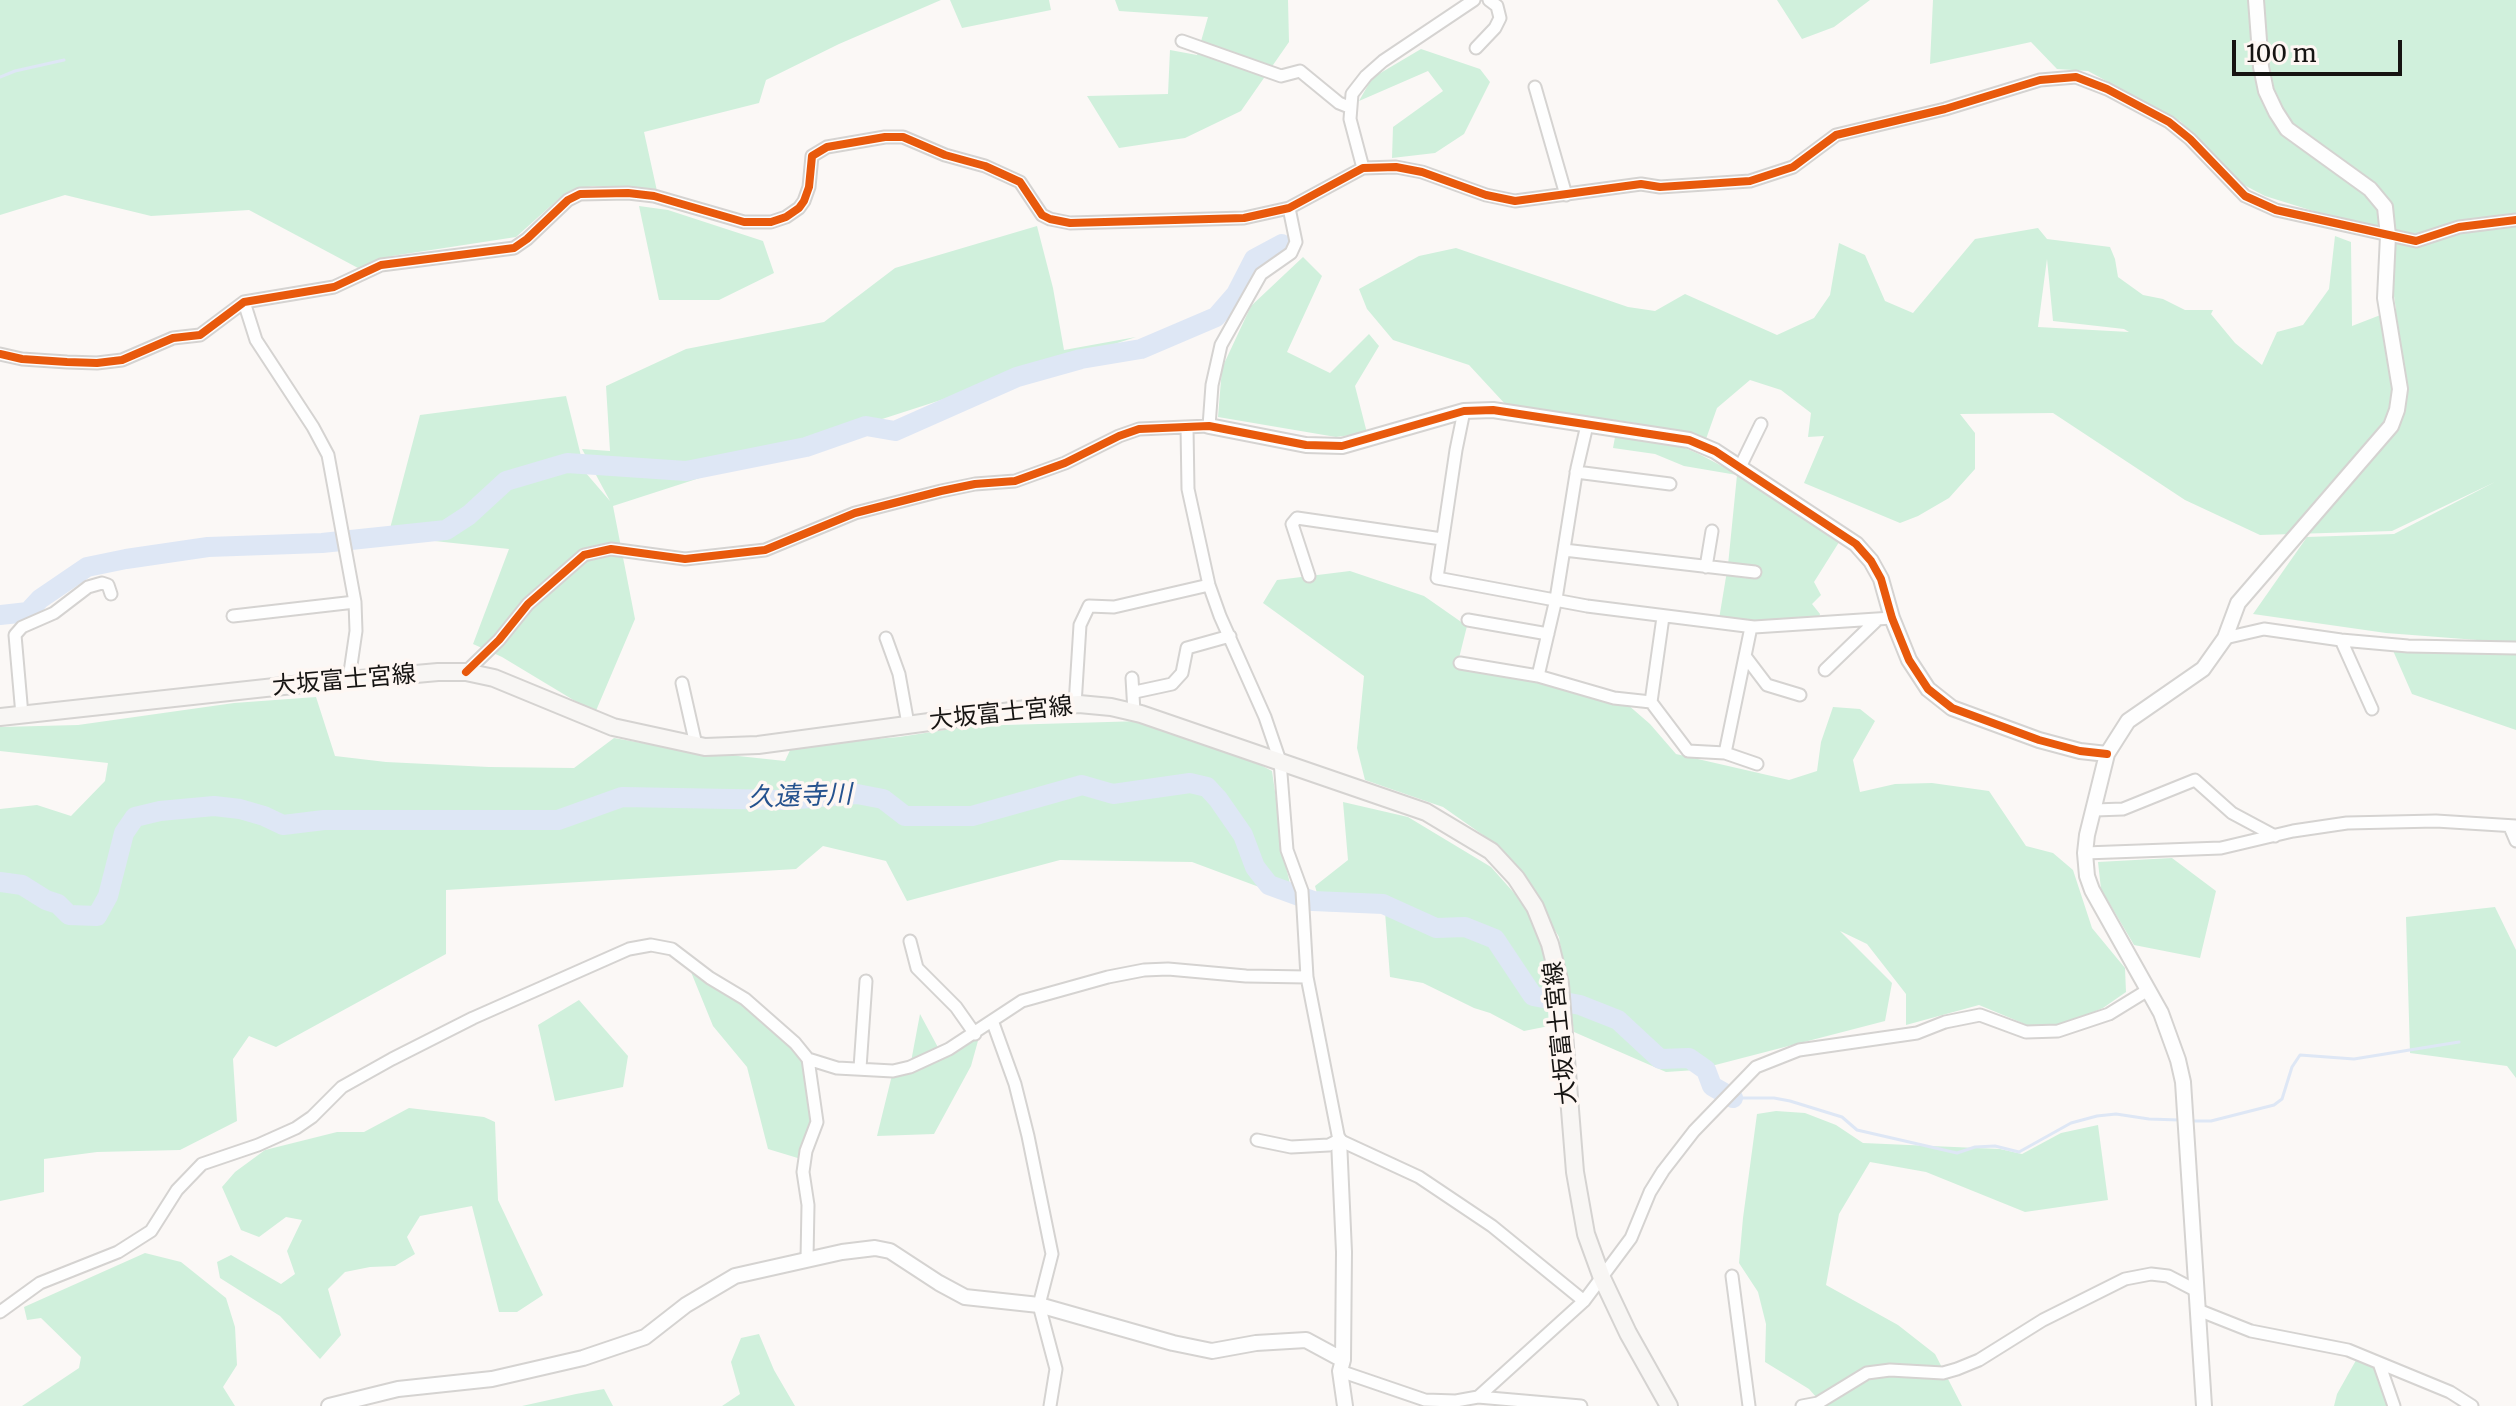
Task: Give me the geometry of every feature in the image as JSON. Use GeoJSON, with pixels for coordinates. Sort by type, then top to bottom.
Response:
{"type":"FeatureCollection","features":[{"type":"Feature","properties":{"kind":"main road","name":"大坂富士宮線"},"geometry":{"type":"LineString","coordinates":[[0,717],[349,679],[466,672],[494,678],[613,727],[696,745],[758,745],[1041,707],[1111,707],[1134,712],[1426,812],[1491,851],[1516,878],[1535,907],[1550,944],[1560,984],[1575,1172],[1586,1234],[1602,1278],[1628,1333],[1669,1406]]}},
{"type":"Feature","properties":{"kind":"street"},"geometry":{"type":"LineString","coordinates":[[1363,168],[1349,107],[1352,94],[1383,61],[1474,0]]}},
{"type":"Feature","properties":{"kind":"street"},"geometry":{"type":"LineString","coordinates":[[1476,48],[1500,18],[1497,6],[1489,0]]}},
{"type":"Feature","properties":{"kind":"street"},"geometry":{"type":"LineString","coordinates":[[2204,1406],[2186,1113],[2178,1060],[2161,1013],[2096,898],[2087,876],[2085,853],[2107,754],[2128,721],[2203,669],[2225,638],[2238,603],[2391,426],[2400,389],[2385,298],[2388,236],[2385,207],[2370,189],[2287,129],[2276,112],[2266,91],[2261,67],[2256,0]]}},
{"type":"Feature","properties":{"kind":"street"},"geometry":{"type":"LineString","coordinates":[[1182,41],[1281,76],[1300,71],[1339,103],[1349,107]]}},
{"type":"Feature","properties":{"kind":"street"},"geometry":{"type":"LineString","coordinates":[[0,354],[50,361],[97,363],[122,360],[173,338],[200,335],[244,302],[334,287],[381,265],[514,248],[568,200],[580,194],[641,195],[744,222],[771,222],[786,217],[804,201],[809,187],[812,156],[827,147],[885,137],[903,137],[1020,182],[1042,215],[1070,223],[1244,218],[1289,208],[1363,168],[1396,167],[1422,172],[1486,195],[1515,201],[1641,184],[1660,187],[1750,181],[1793,167],[1836,135],[1945,109],[2040,80],[2076,77],[2107,89],[2169,122],[2190,139],[2245,196],[2276,210],[2416,241],[2459,227],[2516,220]]}},
{"type":"Feature","properties":{"kind":"street"},"geometry":{"type":"LineString","coordinates":[[1535,87],[1566,195]]}},
{"type":"Feature","properties":{"kind":"street"},"geometry":{"type":"LineString","coordinates":[[1209,426],[1212,385],[1221,345],[1261,274],[1291,253],[1296,242],[1289,208]]}},
{"type":"Feature","properties":{"kind":"street"},"geometry":{"type":"LineString","coordinates":[[244,302],[256,340],[328,455],[355,602],[356,631],[349,679]]}},
{"type":"Feature","properties":{"kind":"street"},"geometry":{"type":"LineString","coordinates":[[466,672],[499,640],[528,604],[584,555],[611,549],[685,559],[765,550],[855,513],[941,491],[1015,481],[1065,463],[1139,429],[1209,426],[1306,445],[1342,446],[1464,411],[1493,410],[1689,440],[1715,451],[1856,544],[1881,579],[1885,618],[1909,660],[1928,689],[1952,708],[2039,740],[2080,751],[2107,754]]}},
{"type":"Feature","properties":{"kind":"street"},"geometry":{"type":"LineString","coordinates":[[1464,411],[1437,578],[1663,617],[1751,627],[1885,618]]}},
{"type":"Feature","properties":{"kind":"street"},"geometry":{"type":"LineString","coordinates":[[1740,467],[1761,424]]}},
{"type":"Feature","properties":{"kind":"street"},"geometry":{"type":"LineString","coordinates":[[1538,676],[1556,599],[1576,472],[1587,425]]}},
{"type":"Feature","properties":{"kind":"street"},"geometry":{"type":"LineString","coordinates":[[1187,427],[1188,489],[1209,585],[1265,717],[1280,761],[1287,850],[1302,898],[1307,977],[1339,1140],[1344,1252],[1341,1366],[1345,1406]]}},
{"type":"Feature","properties":{"kind":"street"},"geometry":{"type":"LineString","coordinates":[[1576,472],[1670,484]]}},
{"type":"Feature","properties":{"kind":"street"},"geometry":{"type":"LineString","coordinates":[[1309,576],[1292,524],[1297,518],[1442,539]]}},
{"type":"Feature","properties":{"kind":"street"},"geometry":{"type":"LineString","coordinates":[[1706,567],[1712,531]]}},
{"type":"Feature","properties":{"kind":"street"},"geometry":{"type":"LineString","coordinates":[[1564,550],[1755,572]]}},
{"type":"Feature","properties":{"kind":"street"},"geometry":{"type":"LineString","coordinates":[[22,715],[15,635],[22,627],[54,613],[88,587],[102,583],[108,585],[111,594]]}},
{"type":"Feature","properties":{"kind":"street"},"geometry":{"type":"LineString","coordinates":[[1075,705],[1080,625],[1089,606],[1114,607],[1209,585]]}},
{"type":"Feature","properties":{"kind":"street"},"geometry":{"type":"LineString","coordinates":[[233,616],[355,602]]}},
{"type":"Feature","properties":{"kind":"street"},"geometry":{"type":"LineString","coordinates":[[1663,617],[1651,702],[1688,751],[1725,753],[1757,764]]}},
{"type":"Feature","properties":{"kind":"street"},"geometry":{"type":"LineString","coordinates":[[1825,670],[1885,618]]}},
{"type":"Feature","properties":{"kind":"street"},"geometry":{"type":"LineString","coordinates":[[1468,620],[1548,634]]}},
{"type":"Feature","properties":{"kind":"street"},"geometry":{"type":"LineString","coordinates":[[1725,753],[1751,627]]}},
{"type":"Feature","properties":{"kind":"street"},"geometry":{"type":"LineString","coordinates":[[2225,638],[2264,629],[2408,646],[2516,648]]}},
{"type":"Feature","properties":{"kind":"street"},"geometry":{"type":"LineString","coordinates":[[1135,692],[1178,681],[1187,648],[1230,636]]}},
{"type":"Feature","properties":{"kind":"street"},"geometry":{"type":"LineString","coordinates":[[886,638],[899,674],[908,724]]}},
{"type":"Feature","properties":{"kind":"street"},"geometry":{"type":"LineString","coordinates":[[2341,640],[2372,709]]}},
{"type":"Feature","properties":{"kind":"street"},"geometry":{"type":"LineString","coordinates":[[1745,656],[1767,685],[1800,695]]}},
{"type":"Feature","properties":{"kind":"street"},"geometry":{"type":"LineString","coordinates":[[1460,663],[1538,676],[1614,698],[1651,702]]}},
{"type":"Feature","properties":{"kind":"street"},"geometry":{"type":"LineString","coordinates":[[1132,678],[1134,712]]}},
{"type":"Feature","properties":{"kind":"street"},"geometry":{"type":"LineString","coordinates":[[682,683],[696,745]]}},
{"type":"Feature","properties":{"kind":"street"},"geometry":{"type":"LineString","coordinates":[[2095,810],[2123,809],[2195,780],[2232,813],[2275,836]]}},
{"type":"Feature","properties":{"kind":"street"},"geometry":{"type":"LineString","coordinates":[[2085,853],[2221,848],[2347,823],[2436,821],[2513,826],[2516,841]]}},
{"type":"Feature","properties":{"kind":"street"},"geometry":{"type":"LineString","coordinates":[[910,941],[917,968],[956,1007],[975,1034]]}},
{"type":"Feature","properties":{"kind":"street"},"geometry":{"type":"LineString","coordinates":[[0,1312],[40,1283],[118,1252],[151,1231],[177,1190],[202,1164],[296,1128],[312,1117],[342,1087],[473,1018],[629,949],[651,945],[672,949],[710,978],[745,999],[795,1043],[808,1059],[817,1122],[806,1151],[803,1172],[808,1205],[807,1259]]}},
{"type":"Feature","properties":{"kind":"street"},"geometry":{"type":"LineString","coordinates":[[808,1059],[837,1068],[893,1071],[910,1067],[975,1034],[1022,1001],[1144,970],[1307,977]]}},
{"type":"Feature","properties":{"kind":"street"},"geometry":{"type":"LineString","coordinates":[[860,1068],[866,981]]}},
{"type":"Feature","properties":{"kind":"street"},"geometry":{"type":"LineString","coordinates":[[1478,1397],[1584,1301],[1631,1238],[1650,1192],[1663,1171],[1756,1067],[1799,1050],[1917,1033],[1945,1022],[1980,1015],[2026,1032],[2058,1031],[2109,1014],[2148,990]]}},
{"type":"Feature","properties":{"kind":"street"},"geometry":{"type":"LineString","coordinates":[[993,1023],[1015,1084],[1052,1254],[1039,1305],[1056,1369],[1050,1406]]}},
{"type":"Feature","properties":{"kind":"street"},"geometry":{"type":"LineString","coordinates":[[1257,1140],[1291,1147],[1329,1145],[1339,1140]]}},
{"type":"Feature","properties":{"kind":"street"},"geometry":{"type":"LineString","coordinates":[[1339,1140],[1419,1177],[1492,1226],[1584,1301]]}},
{"type":"Feature","properties":{"kind":"street"},"geometry":{"type":"LineString","coordinates":[[329,1406],[492,1379],[583,1358],[645,1337],[705,1292],[735,1276],[864,1249],[890,1251],[965,1297],[1039,1305],[1173,1343],[1212,1351],[1256,1343],[1306,1340],[1341,1366],[1425,1400],[1456,1401],[1478,1397],[1581,1406]]}},
{"type":"Feature","properties":{"kind":"street"},"geometry":{"type":"LineString","coordinates":[[1802,1406],[1818,1403],[1867,1373],[1890,1370],[1943,1373],[1957,1369],[1979,1360],[2043,1320],[2125,1279],[2160,1275],[2197,1291]]}},
{"type":"Feature","properties":{"kind":"street"},"geometry":{"type":"LineString","coordinates":[[1732,1276],[1749,1406]]}},
{"type":"Feature","properties":{"kind":"street"},"geometry":{"type":"LineString","coordinates":[[2198,1310],[2251,1331],[2348,1350],[2450,1392],[2472,1406]]}},
{"type":"Feature","properties":{"kind":"street"},"geometry":{"type":"LineString","coordinates":[[2379,1363],[2394,1406]]}},
{"type":"Feature","properties":{"kind":"green space"},"geometry":{"type":"Polygon","coordinates":[[[0,0],[941,0],[766,80],[759,103],[644,132],[657,191],[624,186],[592,186],[564,194],[516,237],[392,256],[358,268],[249,210],[151,216],[65,195],[0,215],[0,0]]]}},
{"type":"Feature","properties":{"kind":"green space"},"geometry":{"type":"Polygon","coordinates":[[[950,0],[1049,0],[1051,10],[962,28],[950,0]]]}},
{"type":"Feature","properties":{"kind":"green space"},"geometry":{"type":"Polygon","coordinates":[[[1115,0],[1288,0],[1289,42],[1241,111],[1185,138],[1119,148],[1087,96],[1168,94],[1170,50],[1197,55],[1208,17],[1119,11],[1115,0]]]}},
{"type":"Feature","properties":{"kind":"green space"},"geometry":{"type":"Polygon","coordinates":[[[1777,0],[1870,0],[1834,27],[1802,39],[1777,0]]]}},
{"type":"Feature","properties":{"kind":"green space"},"geometry":{"type":"Polygon","coordinates":[[[1933,0],[2516,0],[2516,643],[2386,633],[2253,614],[2307,537],[2394,534],[2495,482],[2392,531],[2260,535],[2185,500],[2053,413],[1960,414],[1975,433],[1975,469],[1949,498],[1900,523],[1804,483],[1824,436],[1808,437],[1811,413],[1781,390],[1750,380],[1717,408],[1706,439],[1630,422],[1506,405],[1469,365],[1393,340],[1367,309],[1359,289],[1419,256],[1456,248],[1628,307],[1655,311],[1685,294],[1777,335],[1814,318],[1830,295],[1839,243],[1865,255],[1885,301],[1913,313],[1975,239],[2038,228],[2047,239],[2110,247],[2118,277],[2143,295],[2163,299],[2185,310],[2213,310],[2211,314],[2235,343],[2262,365],[2277,332],[2303,325],[2329,289],[2335,236],[2351,242],[2352,326],[2396,309],[2384,233],[2265,196],[2244,185],[2180,121],[2088,71],[2057,69],[2031,42],[1930,64],[1933,0]],[[2047,259],[2038,327],[2129,332],[2124,329],[2053,321],[2047,259]]]}},
{"type":"Feature","properties":{"kind":"green space"},"geometry":{"type":"Polygon","coordinates":[[[1421,49],[1480,69],[1490,82],[1464,134],[1435,153],[1392,158],[1393,127],[1443,91],[1428,71],[1359,101],[1372,78],[1421,49]]]}},
{"type":"Feature","properties":{"kind":"green space"},"geometry":{"type":"Polygon","coordinates":[[[639,206],[668,210],[763,241],[774,273],[719,300],[659,300],[639,206]]]}},
{"type":"Feature","properties":{"kind":"green space"},"geometry":{"type":"Polygon","coordinates":[[[1037,226],[1053,288],[1064,350],[1136,337],[613,506],[635,619],[595,713],[502,657],[473,644],[509,549],[388,536],[420,415],[566,396],[585,472],[610,501],[582,449],[610,451],[606,386],[686,349],[824,322],[895,268],[1037,226]]]}},
{"type":"Feature","properties":{"kind":"green space"},"geometry":{"type":"Polygon","coordinates":[[[1303,257],[1322,276],[1287,352],[1330,373],[1369,334],[1379,346],[1355,386],[1367,433],[1336,437],[1218,417],[1222,368],[1251,306],[1303,257]]]}},
{"type":"Feature","properties":{"kind":"green space"},"geometry":{"type":"Polygon","coordinates":[[[1615,437],[1680,446],[1699,454],[1737,474],[1841,539],[1814,582],[1821,595],[1812,604],[1820,614],[1819,618],[1760,627],[1719,619],[1737,475],[1684,466],[1655,454],[1613,448],[1615,437]]]}},
{"type":"Feature","properties":{"kind":"green space"},"geometry":{"type":"Polygon","coordinates":[[[1350,571],[1424,596],[1467,626],[1458,662],[1627,704],[1650,724],[1676,754],[1789,780],[1817,771],[1821,742],[1833,707],[1860,709],[1875,721],[1853,760],[1860,792],[1895,784],[1932,783],[1989,791],[2026,846],[2053,853],[2073,870],[2092,928],[2125,968],[2126,992],[2103,1008],[2057,1027],[2032,1027],[1979,1005],[1906,1025],[1906,994],[1867,944],[1840,931],[1892,983],[1885,1021],[1696,1070],[1666,1072],[1574,1032],[1559,937],[1522,877],[1483,835],[1443,807],[1365,780],[1357,748],[1364,676],[1263,603],[1277,580],[1350,571]]]}},
{"type":"Feature","properties":{"kind":"green space"},"geometry":{"type":"Polygon","coordinates":[[[2391,646],[2516,648],[2516,730],[2412,694],[2391,646]]]}},
{"type":"Feature","properties":{"kind":"green space"},"geometry":{"type":"Polygon","coordinates":[[[316,697],[335,756],[489,767],[574,768],[614,738],[682,750],[785,761],[792,746],[899,737],[971,726],[1142,721],[1249,759],[1272,771],[1294,900],[1192,862],[1060,860],[907,901],[886,861],[823,846],[796,869],[446,890],[446,954],[276,1047],[249,1036],[233,1059],[237,1121],[180,1150],[97,1152],[44,1159],[44,1192],[0,1201],[0,809],[37,805],[71,816],[105,781],[108,763],[0,751],[0,727],[78,725],[234,703],[316,697]]]}},
{"type":"Feature","properties":{"kind":"green space"},"geometry":{"type":"Polygon","coordinates":[[[1343,802],[1408,817],[1491,867],[1535,923],[1545,961],[1549,1026],[1524,1031],[1423,983],[1390,977],[1385,912],[1322,911],[1315,886],[1348,860],[1343,802]]]}},
{"type":"Feature","properties":{"kind":"green space"},"geometry":{"type":"Polygon","coordinates":[[[2172,858],[2216,891],[2200,958],[2134,945],[2101,889],[2098,862],[2172,858]]]}},
{"type":"Feature","properties":{"kind":"green space"},"geometry":{"type":"Polygon","coordinates":[[[2495,907],[2516,950],[2516,1078],[2507,1066],[2410,1053],[2406,917],[2495,907]]]}},
{"type":"Feature","properties":{"kind":"green space"},"geometry":{"type":"Polygon","coordinates":[[[691,972],[745,999],[806,1057],[817,1122],[801,1159],[768,1149],[747,1067],[713,1026],[691,972]]]}},
{"type":"Feature","properties":{"kind":"green space"},"geometry":{"type":"Polygon","coordinates":[[[579,1000],[628,1056],[623,1087],[555,1101],[538,1025],[579,1000]]]}},
{"type":"Feature","properties":{"kind":"green space"},"geometry":{"type":"Polygon","coordinates":[[[920,1014],[941,1053],[981,1030],[971,1066],[934,1134],[877,1136],[892,1075],[910,1067],[920,1014]]]}},
{"type":"Feature","properties":{"kind":"green space"},"geometry":{"type":"Polygon","coordinates":[[[409,1108],[484,1117],[495,1122],[498,1200],[543,1295],[517,1312],[499,1312],[472,1206],[420,1216],[407,1237],[415,1254],[395,1266],[345,1272],[328,1289],[341,1335],[320,1359],[280,1316],[220,1278],[217,1262],[231,1255],[281,1284],[295,1274],[287,1251],[302,1220],[286,1217],[259,1237],[241,1230],[222,1187],[235,1172],[265,1150],[337,1132],[364,1132],[409,1108]]]}},
{"type":"Feature","properties":{"kind":"green space"},"geometry":{"type":"Polygon","coordinates":[[[1776,1111],[1805,1113],[1836,1125],[1863,1143],[2000,1149],[2022,1154],[2061,1133],[2098,1125],[2108,1200],[2025,1212],[1926,1172],[1870,1162],[1839,1214],[1826,1285],[1898,1325],[1935,1354],[1962,1406],[1824,1406],[1809,1389],[1765,1362],[1766,1324],[1758,1292],[1739,1263],[1757,1114],[1776,1111]]]}},
{"type":"Feature","properties":{"kind":"green space"},"geometry":{"type":"Polygon","coordinates":[[[145,1253],[181,1262],[226,1298],[235,1327],[237,1365],[223,1387],[235,1406],[22,1406],[79,1368],[81,1357],[41,1318],[27,1320],[24,1307],[145,1253]]]}},
{"type":"Feature","properties":{"kind":"green space"},"geometry":{"type":"Polygon","coordinates":[[[759,1334],[774,1370],[795,1406],[722,1406],[740,1394],[731,1362],[741,1338],[759,1334]]]}},
{"type":"Feature","properties":{"kind":"green space"},"geometry":{"type":"Polygon","coordinates":[[[2359,1355],[2379,1363],[2394,1406],[2334,1406],[2337,1394],[2359,1355]]]}},
{"type":"Feature","properties":{"kind":"green space"},"geometry":{"type":"Polygon","coordinates":[[[604,1389],[613,1406],[522,1406],[576,1394],[604,1389]]]}},
{"type":"Feature","properties":{"kind":"waterway"},"geometry":{"type":"LineString","coordinates":[[0,77],[64,60]]}},
{"type":"Feature","properties":{"kind":"waterway"},"geometry":{"type":"LineString","coordinates":[[0,615],[28,612],[40,599],[87,567],[126,559],[208,547],[322,543],[446,530],[469,515],[506,481],[567,463],[686,471],[806,447],[866,426],[895,431],[1017,377],[1081,359],[1141,349],[1216,317],[1236,294],[1254,259],[1282,244]]}},
{"type":"Feature","properties":{"kind":"waterway","name":"久遠寺川"},"geometry":{"type":"LineString","coordinates":[[0,882],[22,885],[58,904],[69,915],[97,916],[108,896],[124,833],[135,817],[160,811],[214,806],[240,809],[283,825],[324,820],[558,820],[622,797],[786,800],[857,794],[883,799],[905,816],[972,816],[1082,785],[1113,794],[1190,783],[1207,787],[1218,799],[1243,835],[1255,867],[1269,885],[1313,901],[1383,904],[1436,928],[1465,927],[1495,939],[1533,996],[1580,1005],[1618,1020],[1660,1059],[1689,1058],[1706,1070],[1712,1086],[1733,1098]]}},
{"type":"Feature","properties":{"kind":"waterway"},"geometry":{"type":"LineString","coordinates":[[2191,1121],[2211,1121],[2274,1105],[2282,1099],[2292,1067],[2300,1055],[2354,1059],[2459,1042]]}},
{"type":"Feature","properties":{"kind":"waterway"},"geometry":{"type":"LineString","coordinates":[[1733,1098],[1790,1101],[1842,1117],[1857,1130],[1957,1153],[1975,1147],[1995,1146],[2019,1152],[2071,1123],[2097,1116],[2116,1114],[2179,1120]]}},
{"type":"Feature","properties":{"kind":"cycle path"},"geometry":{"type":"LineString","coordinates":[[0,354],[67,362],[122,360],[173,338],[200,335],[244,302],[334,287],[381,265],[514,248],[568,200],[580,194],[654,196],[744,222],[771,222],[786,217],[804,201],[809,187],[812,156],[827,147],[885,137],[903,137],[1020,182],[1042,215],[1050,219],[1070,223],[1244,218],[1289,208],[1363,168],[1396,167],[1422,172],[1486,195],[1515,201],[1641,184],[1660,187],[1750,181],[1793,167],[1836,135],[1945,109],[2040,80],[2076,77],[2107,89],[2169,122],[2190,139],[2245,196],[2276,210],[2416,241],[2459,227],[2516,220]]}},
{"type":"Feature","properties":{"kind":"cycle path"},"geometry":{"type":"LineString","coordinates":[[466,672],[499,640],[528,604],[584,555],[611,549],[685,559],[765,550],[855,513],[975,484],[1015,481],[1065,463],[1139,429],[1209,426],[1306,445],[1342,446],[1464,411],[1493,410],[1689,440],[1715,451],[1856,544],[1881,579],[1909,660],[1928,689],[1952,708],[2039,740],[2080,751],[2107,754]]}}]}
